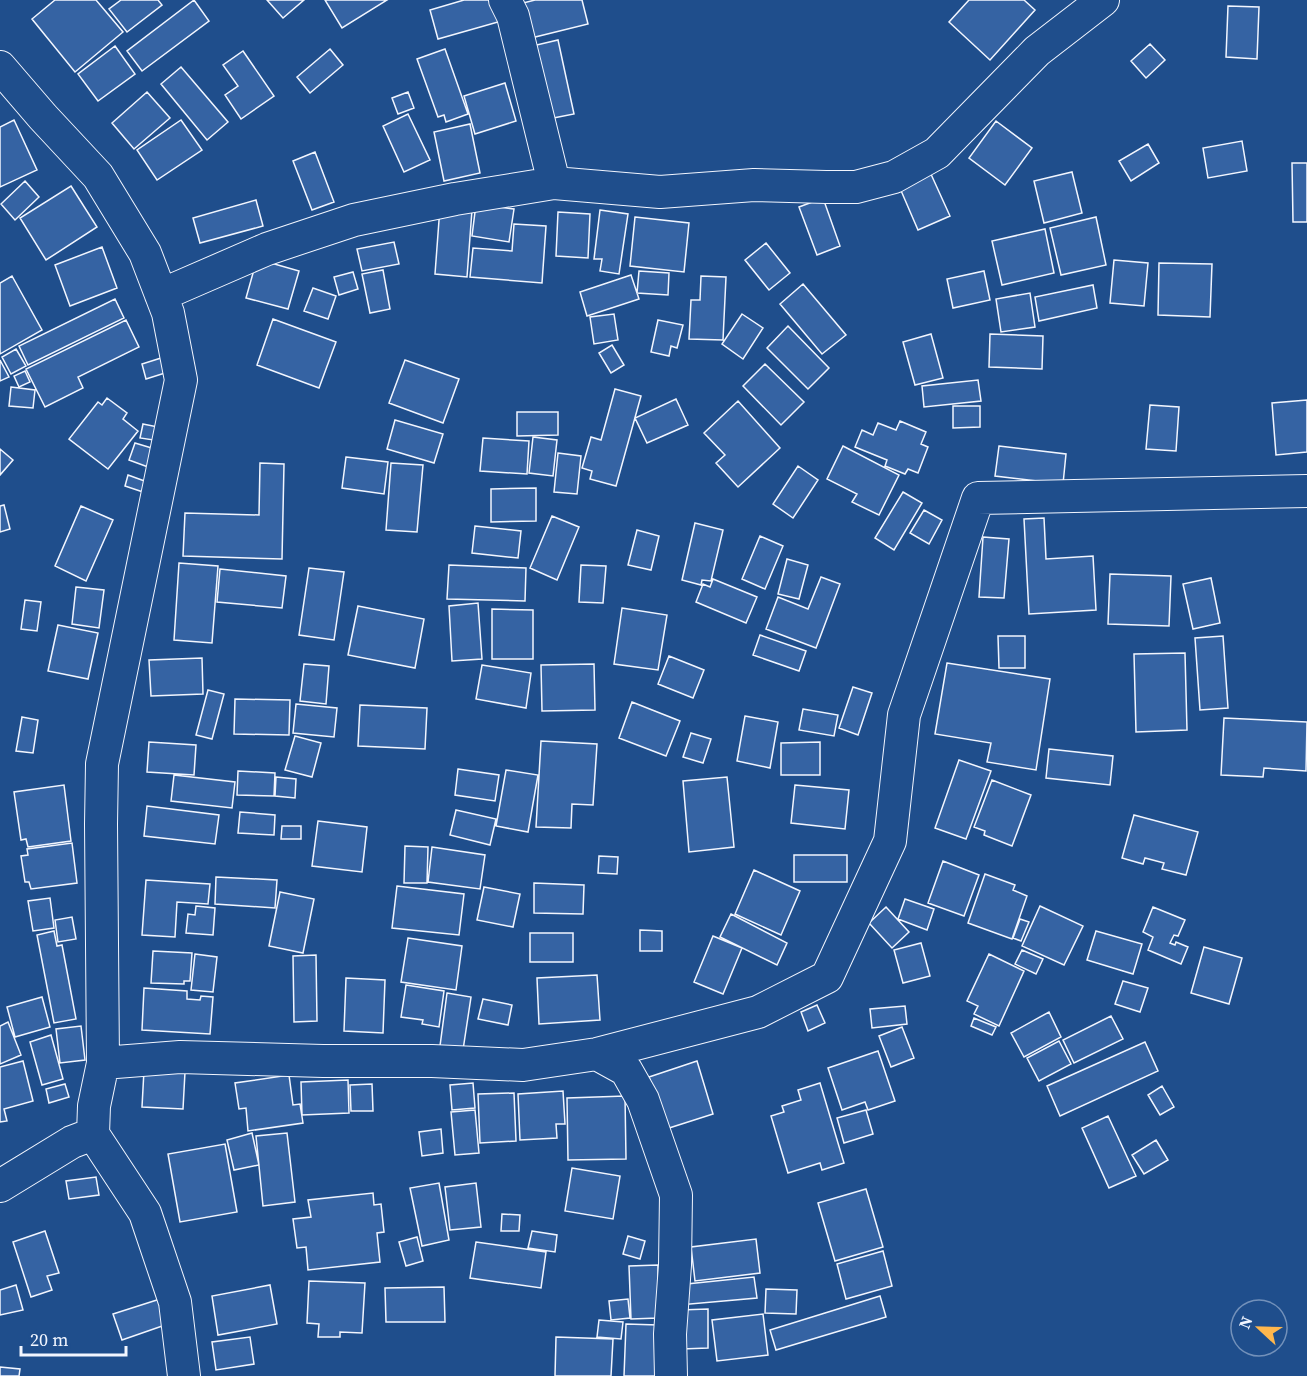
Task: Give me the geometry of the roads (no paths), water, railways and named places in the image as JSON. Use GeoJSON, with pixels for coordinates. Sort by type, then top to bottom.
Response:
{"type":"FeatureCollection","features":[{"type":"Feature","properties":{"kind":"street"},"geometry":{"type":"LineString","coordinates":[[505,0],[513,16],[554,183]]}},
{"type":"Feature","properties":{"kind":"street"},"geometry":{"type":"LineString","coordinates":[[161,295],[267,249],[354,220],[455,199],[554,183],[660,192],[754,185],[826,188],[856,186],[894,177],[937,153],[1037,51],[1103,0]]}},
{"type":"Feature","properties":{"kind":"street"},"geometry":{"type":"LineString","coordinates":[[0,67],[98,176],[146,253],[168,313],[181,380],[102,764],[104,1064],[94,1106],[93,1134],[145,1213],[175,1302],[184,1376]]}},
{"type":"Feature","properties":{"kind":"street"},"geometry":{"type":"LineString","coordinates":[[104,1064],[180,1057],[523,1065],[597,1054],[758,1012],[827,977],[890,841],[904,715],[978,498],[1307,491]]}},
{"type":"Feature","properties":{"kind":"street"},"geometry":{"type":"LineString","coordinates":[[597,1054],[626,1070],[643,1100],[676,1194],[675,1265],[670,1335],[671,1376]]}},
{"type":"Feature","properties":{"kind":"street"},"geometry":{"type":"LineString","coordinates":[[0,1186],[72,1142],[93,1134]]}}]}
